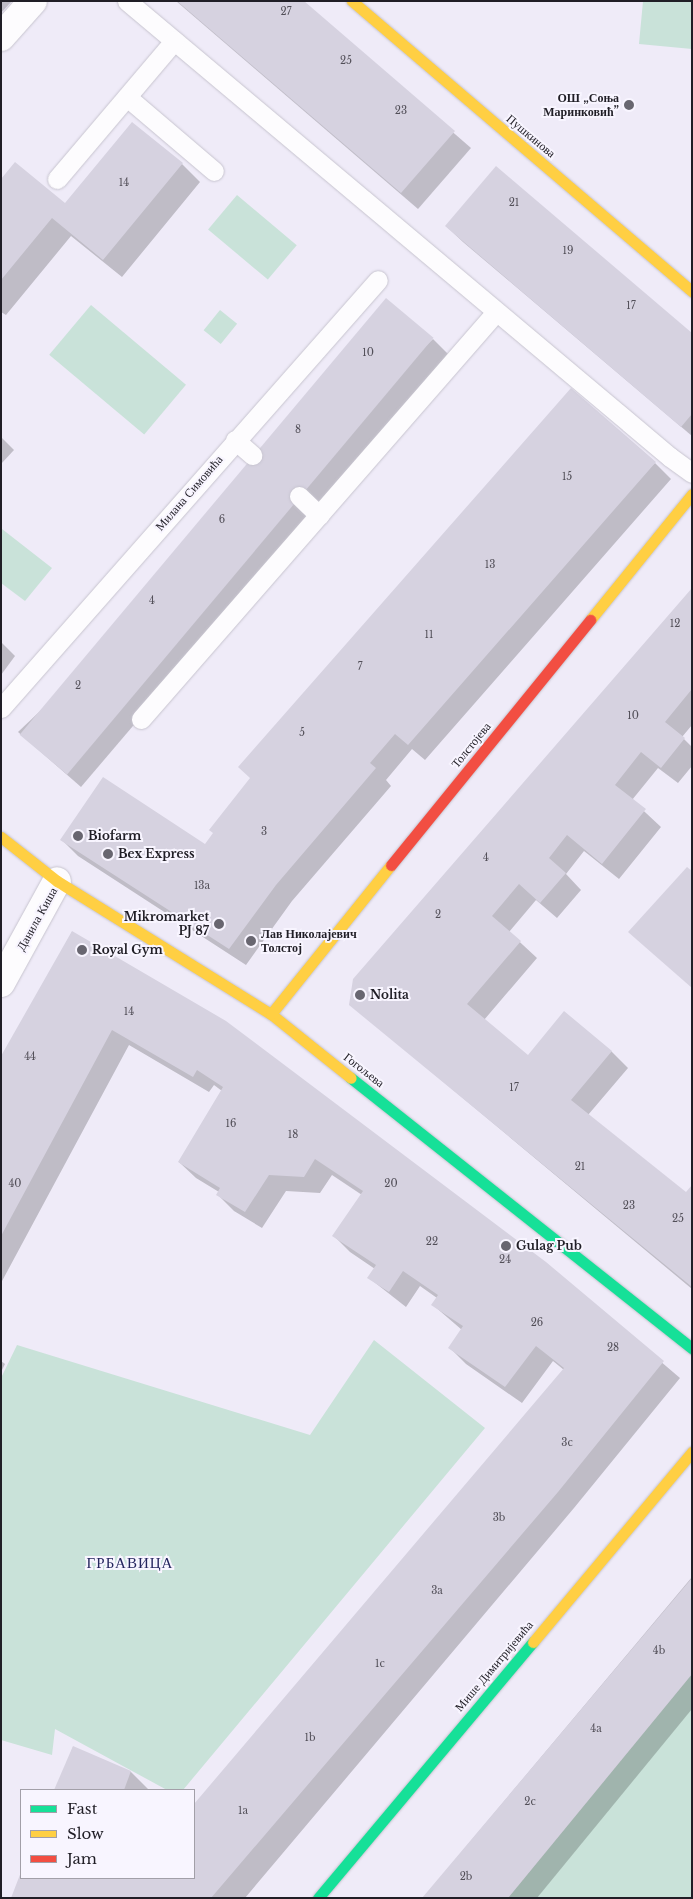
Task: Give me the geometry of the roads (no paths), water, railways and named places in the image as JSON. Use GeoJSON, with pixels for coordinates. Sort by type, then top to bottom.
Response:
{"type":"FeatureCollection","features":[{"type":"Feature","properties":{"kind":"street"},"geometry":{"type":"LineString","coordinates":[[1,36],[33,1]]}},
{"type":"Feature","properties":{"kind":"street","name":"Пушкинова"},"geometry":{"type":"LineString","coordinates":[[352,1],[692,291]]}},
{"type":"Feature","properties":{"kind":"street","name":"Толстојева"},"geometry":{"type":"LineString","coordinates":[[271,1014],[692,494]]}},
{"type":"Feature","properties":{"kind":"street","name":"Гогољева"},"geometry":{"type":"LineString","coordinates":[[1,838],[58,881],[271,1014],[692,1348]]}},
{"type":"Feature","properties":{"kind":"street","name":"Данила Киша"},"geometry":{"type":"LineString","coordinates":[[1,983],[58,881]]}},
{"type":"Feature","properties":{"kind":"street","name":"Мише Димитријевића"},"geometry":{"type":"LineString","coordinates":[[318,1898],[692,1452]]}},
{"type":"Feature","properties":{"kind":"lane"},"geometry":{"type":"LineString","coordinates":[[127,1],[496,312],[692,473]]}},
{"type":"Feature","properties":{"kind":"lane"},"geometry":{"type":"LineString","coordinates":[[57,179],[174,41]]}},
{"type":"Feature","properties":{"kind":"lane"},"geometry":{"type":"LineString","coordinates":[[127,97],[214,171]]}},
{"type":"Feature","properties":{"kind":"lane","name":"Милана Симовића"},"geometry":{"type":"LineString","coordinates":[[1,708],[235,440],[378,280]]}},
{"type":"Feature","properties":{"kind":"lane"},"geometry":{"type":"LineString","coordinates":[[141,718],[496,312]]}},
{"type":"Feature","properties":{"kind":"lane"},"geometry":{"type":"LineString","coordinates":[[235,440],[252,455]]}},
{"type":"Feature","properties":{"kind":"lane"},"geometry":{"type":"LineString","coordinates":[[299,496],[319,515]]}},
{"type":"Feature","properties":{"kind":"place","name":"ОШ „Соња Маринковић”"},"geometry":{"type":"Point","coordinates":[629,105]}},
{"type":"Feature","properties":{"kind":"place","name":"Biofarm"},"geometry":{"type":"Point","coordinates":[78,836]}},
{"type":"Feature","properties":{"kind":"place","name":"Bex Express"},"geometry":{"type":"Point","coordinates":[108,854]}},
{"type":"Feature","properties":{"kind":"place","name":"Mikromarket PJ 87"},"geometry":{"type":"Point","coordinates":[219,924]}},
{"type":"Feature","properties":{"kind":"place","name":"Лав Николајевич Толстој"},"geometry":{"type":"Point","coordinates":[251,941]}},
{"type":"Feature","properties":{"kind":"place","name":"Royal Gym"},"geometry":{"type":"Point","coordinates":[82,950]}},
{"type":"Feature","properties":{"kind":"place","name":"Nolita"},"geometry":{"type":"Point","coordinates":[360,995]}},
{"type":"Feature","properties":{"kind":"place","name":"Gulag Pub"},"geometry":{"type":"Point","coordinates":[506,1246]}},
{"type":"Feature","properties":{"kind":"district","name":"ГРБАВИЦА"},"geometry":{"type":"Point","coordinates":[130,1563]}}]}
